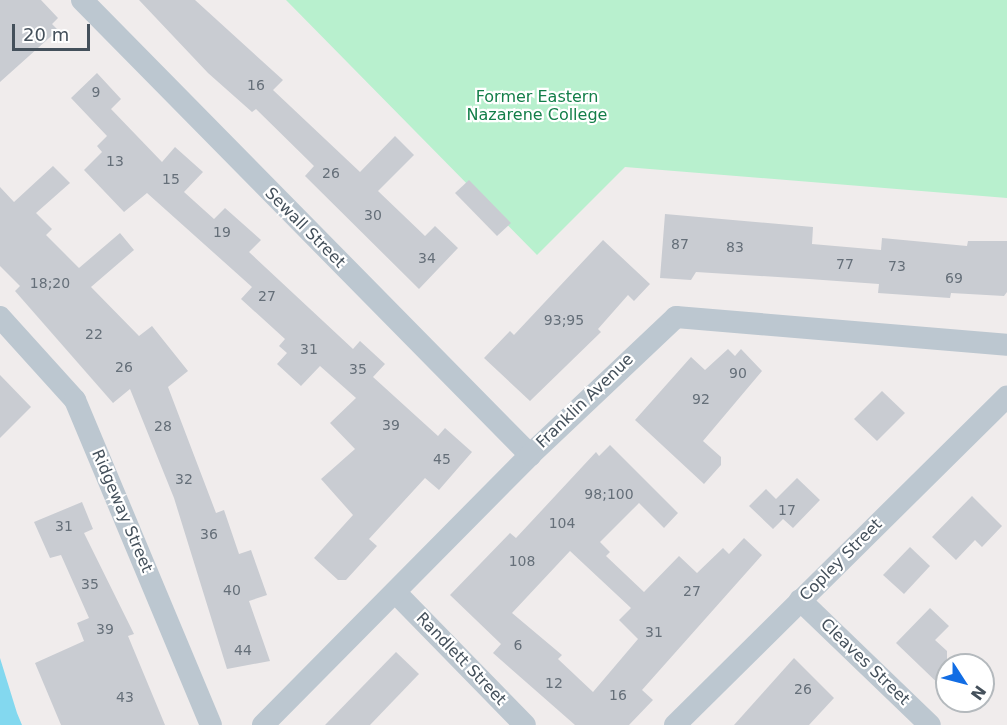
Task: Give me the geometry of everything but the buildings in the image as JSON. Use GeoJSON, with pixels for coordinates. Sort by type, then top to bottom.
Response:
{"type":"FeatureCollection","features":[{"type":"Feature","properties":{"kind":"street","name":"Sewall Street"},"geometry":{"type":"LineString","coordinates":[[82,0],[530,455]]}},
{"type":"Feature","properties":{"kind":"street","name":"Ridgeway Street"},"geometry":{"type":"LineString","coordinates":[[0,317],[75,400],[211,725]]}},
{"type":"Feature","properties":{"kind":"street","name":"Franklin Avenue"},"geometry":{"type":"LineString","coordinates":[[263,725],[397,594],[530,455],[676,317],[1007,345]]}},
{"type":"Feature","properties":{"kind":"street","name":"Copley Street"},"geometry":{"type":"LineString","coordinates":[[675,725],[1007,396]]}},
{"type":"Feature","properties":{"kind":"street","name":"Randlett Street"},"geometry":{"type":"LineString","coordinates":[[397,594],[525,725]]}},
{"type":"Feature","properties":{"kind":"street","name":"Cleaves Street"},"geometry":{"type":"LineString","coordinates":[[801,600],[930,725]]}},
{"type":"Feature","properties":{"kind":"green space","name":"Former Eastern Nazarene College"},"geometry":{"type":"Polygon","coordinates":[[[286,0],[1007,0],[1007,198],[625,167],[537,255],[286,0]]]}},
{"type":"Feature","properties":{"kind":"water"},"geometry":{"type":"Polygon","coordinates":[[[0,658],[17,713],[22,725],[0,725],[0,658]]]}}]}
